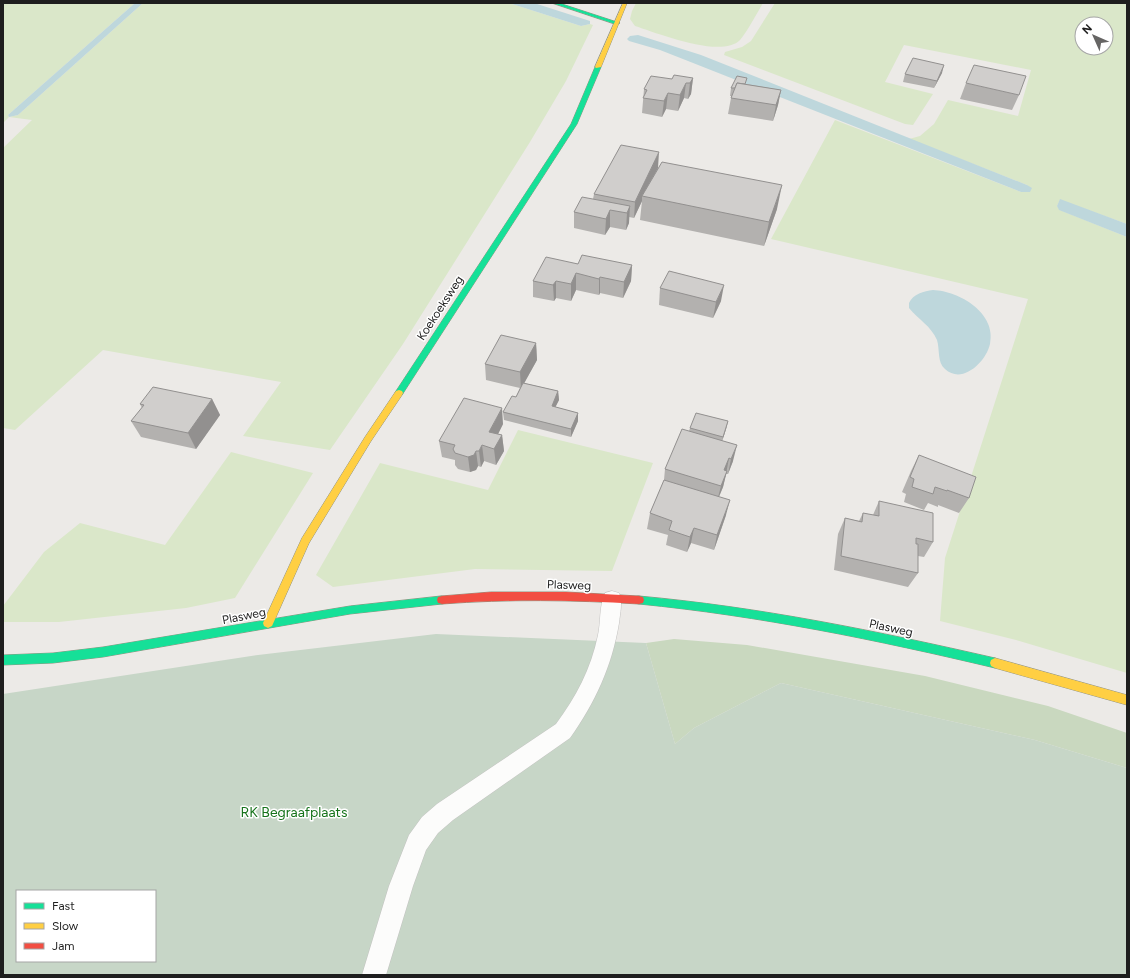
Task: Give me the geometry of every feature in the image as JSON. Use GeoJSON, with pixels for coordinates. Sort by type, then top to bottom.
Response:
{"type":"FeatureCollection","features":[{"type":"Feature","properties":{"kind":"street"},"geometry":{"type":"LineString","coordinates":[[554,3],[617,23]]}},
{"type":"Feature","properties":{"kind":"street","name":"Koekoeksweg"},"geometry":{"type":"LineString","coordinates":[[268,624],[305,541],[368,439],[463,296],[574,124],[625,3]]}},
{"type":"Feature","properties":{"kind":"street","name":"Plasweg"},"geometry":{"type":"LineString","coordinates":[[3,660],[62,658],[158,646],[268,624],[366,608],[480,597],[549,596],[612,599],[728,611],[835,628],[1009,666],[1127,700]]}},
{"type":"Feature","properties":{"kind":"lane"},"geometry":{"type":"LineString","coordinates":[[374,975],[401,886],[417,842],[430,825],[445,812],[563,730],[576,714],[596,676],[610,628],[612,599]]}},
{"type":"Feature","properties":{"kind":"green space"},"geometry":{"type":"Polygon","coordinates":[[[3,3],[135,3],[8,115],[9,117],[3,123],[3,3]]]}},
{"type":"Feature","properties":{"kind":"green space"},"geometry":{"type":"Polygon","coordinates":[[[143,3],[509,3],[581,26],[590,24],[593,25],[566,81],[530,142],[403,344],[330,450],[243,436],[281,382],[103,350],[15,430],[3,428],[3,148],[32,120],[9,117],[18,115],[143,3]]]}},
{"type":"Feature","properties":{"kind":"green space"},"geometry":{"type":"Polygon","coordinates":[[[636,3],[763,3],[740,40],[731,45],[719,47],[704,46],[673,39],[635,26],[630,19],[636,3]]]}},
{"type":"Feature","properties":{"kind":"green space"},"geometry":{"type":"Polygon","coordinates":[[[775,3],[1127,3],[1127,224],[1060,200],[1057,206],[1060,210],[1127,237],[1127,673],[1016,640],[940,621],[945,558],[1028,299],[771,239],[835,120],[1021,192],[1030,192],[1027,185],[909,139],[920,136],[934,124],[948,100],[1018,116],[1031,70],[904,45],[885,82],[933,94],[913,125],[905,124],[724,55],[725,52],[742,47],[751,41],[775,3]]]}},
{"type":"Feature","properties":{"kind":"green space"},"geometry":{"type":"Polygon","coordinates":[[[518,430],[653,463],[612,571],[475,569],[333,587],[316,575],[380,463],[488,490],[518,430]]]}},
{"type":"Feature","properties":{"kind":"green space"},"geometry":{"type":"Polygon","coordinates":[[[231,452],[313,473],[235,598],[186,608],[59,622],[3,622],[3,606],[44,552],[80,523],[165,545],[231,452]]]}},
{"type":"Feature","properties":{"kind":"green space","name":"RK Begraafplaats"},"geometry":{"type":"Polygon","coordinates":[[[436,634],[646,643],[675,744],[694,728],[781,683],[1035,740],[1127,768],[1127,975],[3,975],[3,694],[258,655],[436,634]]]}},
{"type":"Feature","properties":{"kind":"green space"},"geometry":{"type":"Polygon","coordinates":[[[674,639],[747,645],[925,676],[1048,706],[1127,733],[1127,768],[1035,740],[781,683],[694,728],[675,744],[646,643],[674,639]]]}},
{"type":"Feature","properties":{"kind":"water"},"geometry":{"type":"Polygon","coordinates":[[[135,3],[143,3],[18,115],[9,117],[8,115],[135,3]]]}},
{"type":"Feature","properties":{"kind":"water"},"geometry":{"type":"Polygon","coordinates":[[[509,3],[534,3],[590,21],[590,24],[581,26],[509,3]]]}},
{"type":"Feature","properties":{"kind":"water"},"geometry":{"type":"Polygon","coordinates":[[[638,35],[701,55],[1032,188],[1030,192],[1021,192],[660,50],[629,41],[627,39],[630,36],[638,35]]]}},
{"type":"Feature","properties":{"kind":"water"},"geometry":{"type":"Polygon","coordinates":[[[1060,199],[1127,224],[1127,237],[1059,210],[1057,206],[1060,199]]]}},
{"type":"Feature","properties":{"kind":"water"},"geometry":{"type":"Polygon","coordinates":[[[933,290],[954,294],[964,299],[982,314],[988,323],[991,333],[988,351],[978,364],[966,373],[952,373],[942,366],[937,340],[928,327],[909,308],[909,303],[913,297],[923,292],[933,290]]]}},
{"type":"Feature","properties":{"kind":"building"},"geometry":{"type":"Polygon","coordinates":[[[913,58],[944,65],[937,81],[905,74],[913,58]]]}},
{"type":"Feature","properties":{"kind":"building"},"geometry":{"type":"Polygon","coordinates":[[[974,65],[1026,76],[1019,95],[966,83],[974,65]]]}},
{"type":"Feature","properties":{"kind":"building"},"geometry":{"type":"Polygon","coordinates":[[[674,75],[693,78],[690,83],[686,83],[680,95],[668,93],[664,101],[643,98],[647,90],[644,89],[651,76],[672,79],[674,75]]]}},
{"type":"Feature","properties":{"kind":"building"},"geometry":{"type":"Polygon","coordinates":[[[737,76],[747,78],[745,84],[737,83],[735,88],[731,88],[737,76]]]}},
{"type":"Feature","properties":{"kind":"building"},"geometry":{"type":"Polygon","coordinates":[[[737,83],[781,90],[776,105],[731,98],[737,83]]]}},
{"type":"Feature","properties":{"kind":"building"},"geometry":{"type":"Polygon","coordinates":[[[621,145],[659,152],[635,202],[594,194],[621,145]]]}},
{"type":"Feature","properties":{"kind":"building"},"geometry":{"type":"Polygon","coordinates":[[[662,162],[782,185],[769,222],[642,196],[662,162]]]}},
{"type":"Feature","properties":{"kind":"building"},"geometry":{"type":"Polygon","coordinates":[[[582,197],[630,206],[627,213],[610,210],[606,219],[574,212],[582,197]]]}},
{"type":"Feature","properties":{"kind":"building"},"geometry":{"type":"Polygon","coordinates":[[[582,255],[632,265],[624,282],[600,277],[599,279],[576,273],[571,284],[556,281],[553,285],[533,281],[546,257],[578,264],[582,255]]]}},
{"type":"Feature","properties":{"kind":"building"},"geometry":{"type":"Polygon","coordinates":[[[669,271],[724,285],[716,302],[660,288],[669,271]]]}},
{"type":"Feature","properties":{"kind":"building"},"geometry":{"type":"Polygon","coordinates":[[[501,335],[536,343],[520,372],[485,364],[501,335]]]}},
{"type":"Feature","properties":{"kind":"building"},"geometry":{"type":"Polygon","coordinates":[[[523,383],[558,391],[552,406],[578,413],[571,429],[503,412],[512,396],[516,397],[523,383]]]}},
{"type":"Feature","properties":{"kind":"building"},"geometry":{"type":"Polygon","coordinates":[[[153,387],[212,399],[188,433],[131,421],[144,405],[140,404],[153,387]]]}},
{"type":"Feature","properties":{"kind":"building"},"geometry":{"type":"Polygon","coordinates":[[[464,398],[502,408],[489,432],[502,435],[494,449],[482,445],[479,451],[476,451],[474,455],[468,457],[455,453],[453,449],[455,445],[439,441],[464,398]]]}},
{"type":"Feature","properties":{"kind":"building"},"geometry":{"type":"Polygon","coordinates":[[[696,413],[728,421],[723,437],[690,428],[696,413]]]}},
{"type":"Feature","properties":{"kind":"building"},"geometry":{"type":"Polygon","coordinates":[[[682,429],[737,445],[724,470],[727,471],[721,486],[665,469],[682,429]]]}},
{"type":"Feature","properties":{"kind":"building"},"geometry":{"type":"Polygon","coordinates":[[[919,455],[976,477],[969,498],[935,487],[933,494],[912,487],[914,479],[910,477],[919,455]]]}},
{"type":"Feature","properties":{"kind":"building"},"geometry":{"type":"Polygon","coordinates":[[[664,480],[730,500],[717,535],[694,528],[690,537],[669,530],[672,521],[650,513],[664,480]]]}},
{"type":"Feature","properties":{"kind":"building"},"geometry":{"type":"Polygon","coordinates":[[[879,501],[933,513],[933,542],[916,538],[916,544],[918,544],[918,573],[841,556],[845,518],[862,522],[863,513],[879,516],[879,501]]]}},
{"type":"Feature","properties":{"kind":"traffic: fast"},"geometry":{"type":"LineString","coordinates":[[554,3],[617,23]]}},
{"type":"Feature","properties":{"kind":"traffic: fast"},"geometry":{"type":"LineString","coordinates":[[399,393],[574,124],[598,67]]}},
{"type":"Feature","properties":{"kind":"traffic: fast"},"geometry":{"type":"LineString","coordinates":[[3,660],[53,658],[103,652],[350,610],[442,600]]}},
{"type":"Feature","properties":{"kind":"traffic: fast"},"geometry":{"type":"LineString","coordinates":[[639,600],[684,604],[773,617],[907,643],[995,663]]}},
{"type":"Feature","properties":{"kind":"traffic: slow"},"geometry":{"type":"LineString","coordinates":[[598,67],[625,3]]}},
{"type":"Feature","properties":{"kind":"traffic: slow"},"geometry":{"type":"LineString","coordinates":[[268,623],[305,541],[368,439],[399,393]]}},
{"type":"Feature","properties":{"kind":"traffic: slow"},"geometry":{"type":"LineString","coordinates":[[995,663],[1127,700]]}},
{"type":"Feature","properties":{"kind":"traffic: jam"},"geometry":{"type":"LineString","coordinates":[[442,600],[541,596],[639,600]]}}]}
